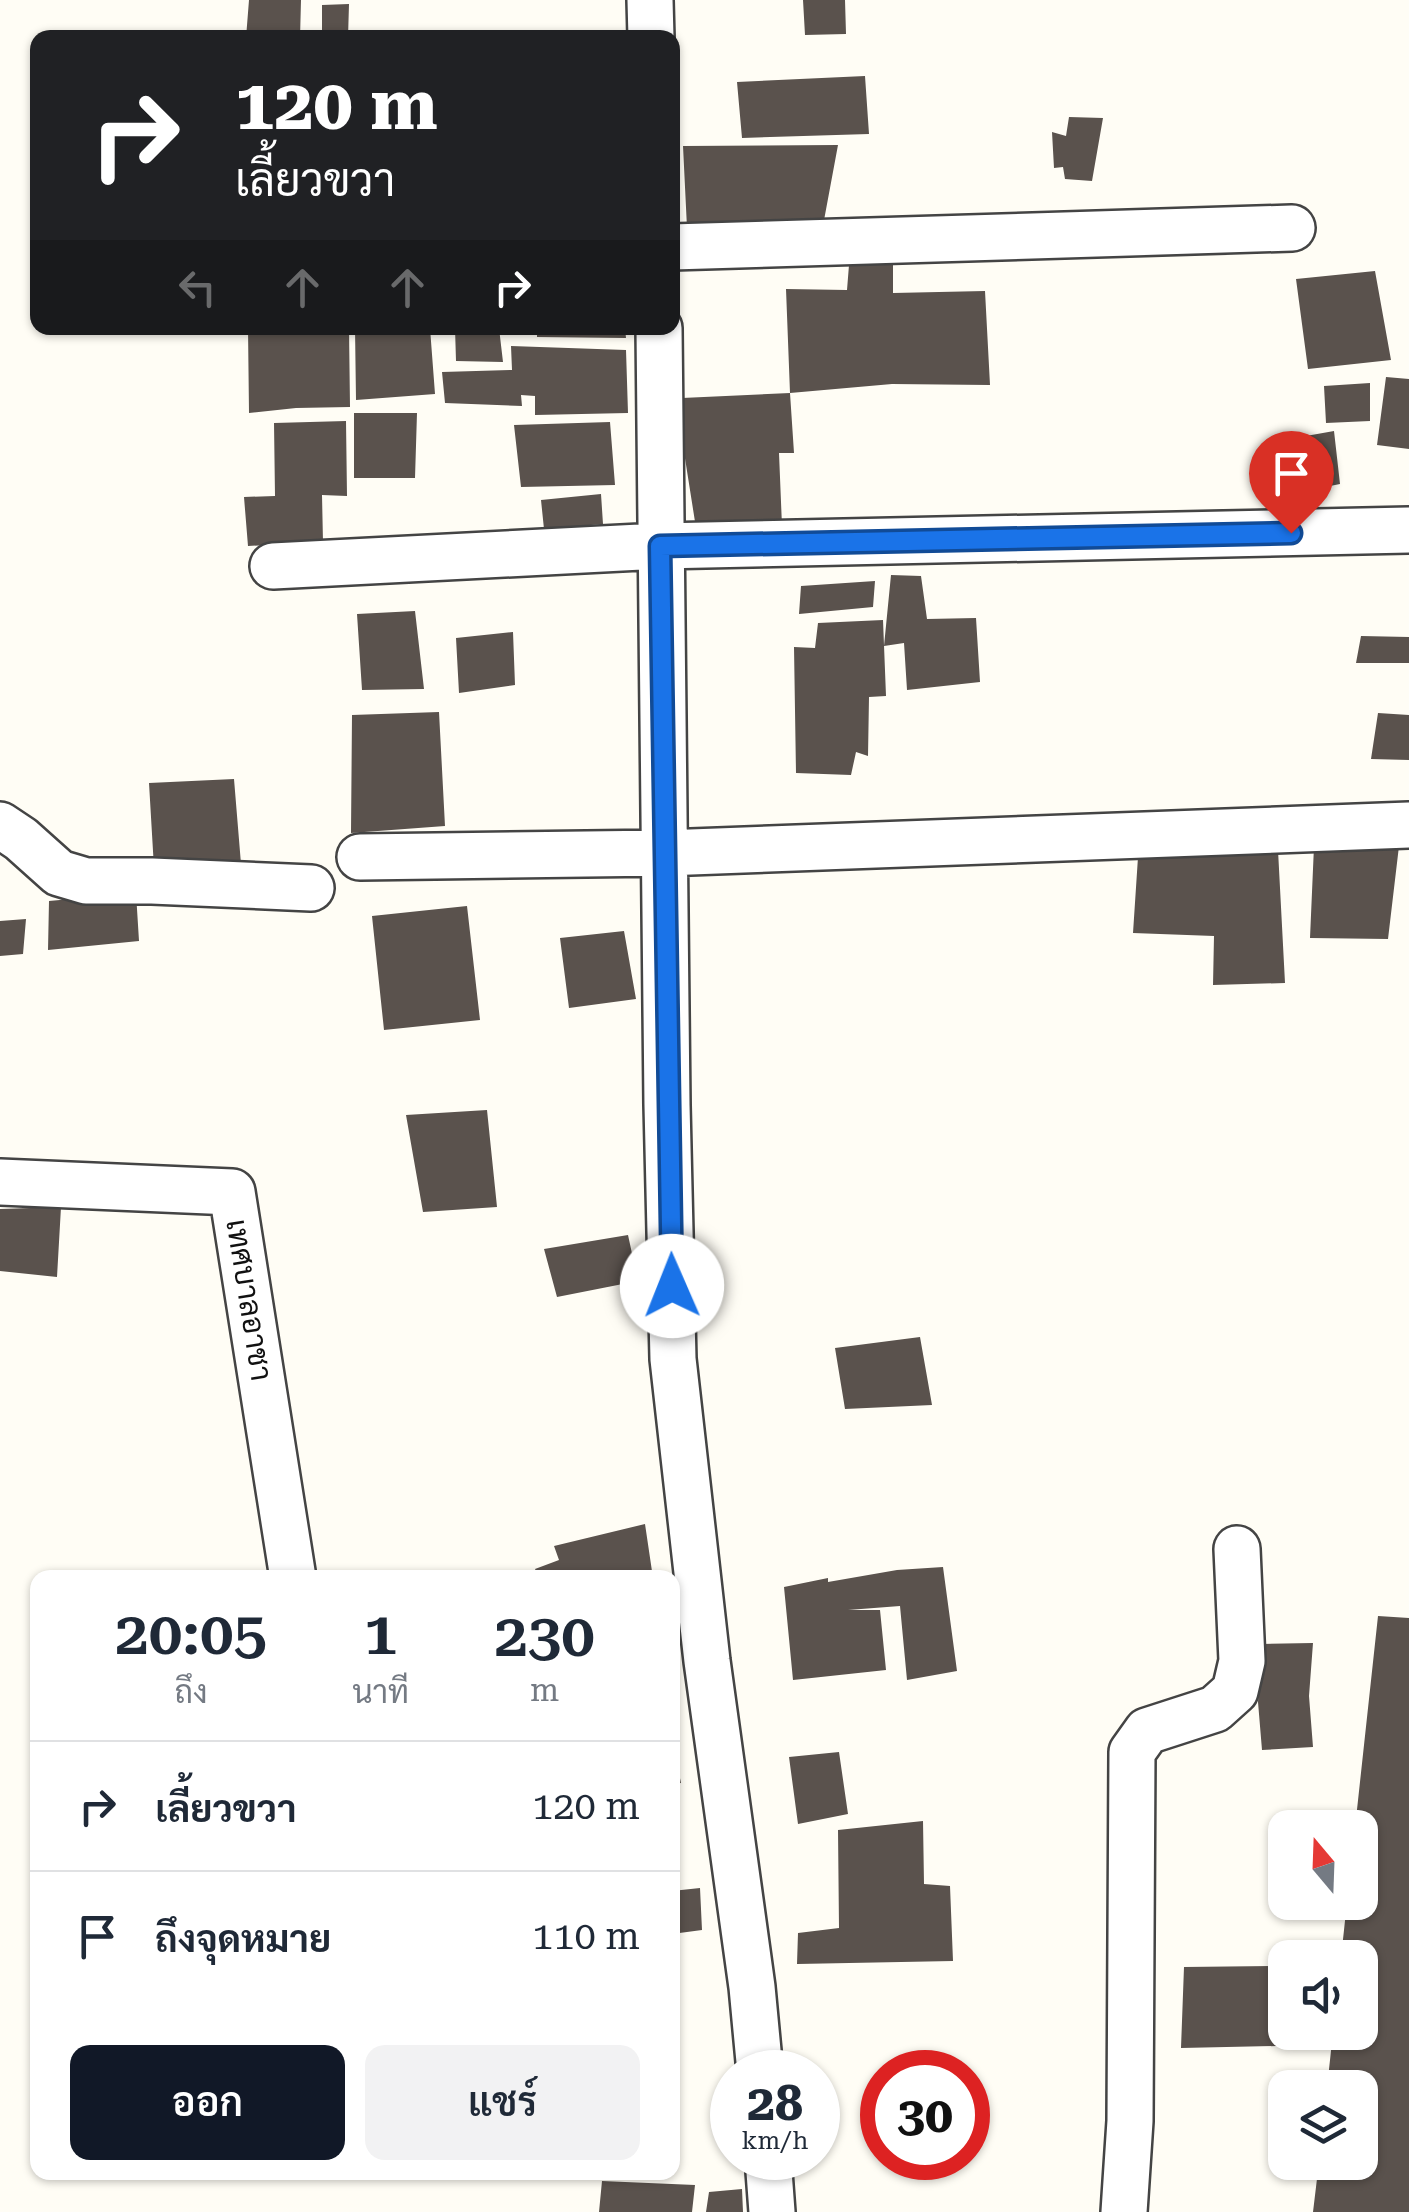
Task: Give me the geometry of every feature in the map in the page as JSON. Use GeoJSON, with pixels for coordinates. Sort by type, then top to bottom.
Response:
{"type":"FeatureCollection","features":[{"type":"Feature","properties":{"kind":"street"},"geometry":{"type":"LineString","coordinates":[[650,0],[651,30]]}},
{"type":"Feature","properties":{"kind":"street"},"geometry":{"type":"LineString","coordinates":[[680,246],[1292,228]]}},
{"type":"Feature","properties":{"kind":"street"},"geometry":{"type":"LineString","coordinates":[[659,335],[673,1359],[758,2050]]}},
{"type":"Feature","properties":{"kind":"street"},"geometry":{"type":"LineString","coordinates":[[273,566],[660,546],[1409,530]]}},
{"type":"Feature","properties":{"kind":"street"},"geometry":{"type":"LineString","coordinates":[[0,825],[59,873],[86,881],[152,880],[311,888]]}},
{"type":"Feature","properties":{"kind":"street"},"geometry":{"type":"LineString","coordinates":[[360,858],[664,852],[1409,826]]}},
{"type":"Feature","properties":{"kind":"street","name":"เทศบาลอาชา"},"geometry":{"type":"LineString","coordinates":[[0,1182],[232,1192],[292,1570]]}},
{"type":"Feature","properties":{"kind":"street"},"geometry":{"type":"LineString","coordinates":[[1124,2212],[1130,2121],[1132,1752],[1147,1731],[1214,1709],[1236,1691],[1242,1661],[1238,1549]]}},
{"type":"Feature","properties":{"kind":"street"},"geometry":{"type":"LineString","coordinates":[[770,2180],[772,2212]]}},
{"type":"Feature","properties":{"kind":"building"},"geometry":{"type":"Polygon","coordinates":[[[249,0],[301,0],[300,30],[247,30],[249,0]]]}},
{"type":"Feature","properties":{"kind":"building"},"geometry":{"type":"Polygon","coordinates":[[[803,0],[845,0],[846,34],[805,35],[803,0]]]}},
{"type":"Feature","properties":{"kind":"building"},"geometry":{"type":"Polygon","coordinates":[[[349,4],[348,30],[322,30],[322,5],[349,4]]]}},
{"type":"Feature","properties":{"kind":"building"},"geometry":{"type":"Polygon","coordinates":[[[865,76],[869,134],[742,138],[737,82],[865,76]]]}},
{"type":"Feature","properties":{"kind":"building"},"geometry":{"type":"Polygon","coordinates":[[[1069,117],[1103,118],[1092,181],[1065,179],[1063,167],[1054,168],[1052,132],[1066,136],[1069,117]]]}},
{"type":"Feature","properties":{"kind":"building"},"geometry":{"type":"Polygon","coordinates":[[[838,145],[822,231],[687,228],[683,146],[838,145]]]}},
{"type":"Feature","properties":{"kind":"building"},"geometry":{"type":"Polygon","coordinates":[[[893,264],[893,293],[985,291],[990,385],[892,384],[790,393],[786,289],[847,290],[849,265],[893,264]]]}},
{"type":"Feature","properties":{"kind":"building"},"geometry":{"type":"Polygon","coordinates":[[[1375,271],[1391,360],[1308,369],[1296,279],[1375,271]]]}},
{"type":"Feature","properties":{"kind":"building"},"geometry":{"type":"Polygon","coordinates":[[[248,335],[349,335],[350,407],[249,413],[248,335]]]}},
{"type":"Feature","properties":{"kind":"building"},"geometry":{"type":"Polygon","coordinates":[[[355,335],[431,335],[435,394],[356,400],[355,335]]]}},
{"type":"Feature","properties":{"kind":"building"},"geometry":{"type":"Polygon","coordinates":[[[455,335],[500,335],[503,362],[456,361],[455,335]]]}},
{"type":"Feature","properties":{"kind":"building"},"geometry":{"type":"Polygon","coordinates":[[[626,335],[626,338],[537,337],[626,335]]]}},
{"type":"Feature","properties":{"kind":"building"},"geometry":{"type":"Polygon","coordinates":[[[511,346],[626,350],[628,413],[535,415],[535,396],[521,395],[522,406],[445,403],[442,372],[512,370],[511,346]]]}},
{"type":"Feature","properties":{"kind":"building"},"geometry":{"type":"Polygon","coordinates":[[[1386,377],[1409,379],[1409,449],[1377,445],[1386,377]]]}},
{"type":"Feature","properties":{"kind":"building"},"geometry":{"type":"Polygon","coordinates":[[[1370,383],[1370,421],[1326,423],[1324,386],[1370,383]]]}},
{"type":"Feature","properties":{"kind":"building"},"geometry":{"type":"Polygon","coordinates":[[[790,393],[794,453],[779,453],[782,526],[696,528],[684,452],[682,398],[790,393]]]}},
{"type":"Feature","properties":{"kind":"building"},"geometry":{"type":"Polygon","coordinates":[[[354,413],[417,413],[415,478],[354,478],[354,413]]]}},
{"type":"Feature","properties":{"kind":"building"},"geometry":{"type":"Polygon","coordinates":[[[346,421],[347,496],[322,495],[323,542],[248,546],[244,497],[275,496],[274,423],[346,421]]]}},
{"type":"Feature","properties":{"kind":"building"},"geometry":{"type":"Polygon","coordinates":[[[610,422],[615,485],[521,487],[514,425],[610,422]]]}},
{"type":"Feature","properties":{"kind":"building"},"geometry":{"type":"Polygon","coordinates":[[[1334,431],[1340,484],[1310,490],[1306,436],[1334,431]]]}},
{"type":"Feature","properties":{"kind":"building"},"geometry":{"type":"Polygon","coordinates":[[[601,494],[603,524],[544,529],[541,500],[601,494]]]}},
{"type":"Feature","properties":{"kind":"building"},"geometry":{"type":"Polygon","coordinates":[[[891,575],[921,576],[927,619],[976,618],[980,682],[907,690],[904,643],[884,646],[891,575]]]}},
{"type":"Feature","properties":{"kind":"building"},"geometry":{"type":"Polygon","coordinates":[[[875,581],[873,607],[799,614],[801,586],[875,581]]]}},
{"type":"Feature","properties":{"kind":"building"},"geometry":{"type":"Polygon","coordinates":[[[415,611],[424,689],[362,690],[357,614],[415,611]]]}},
{"type":"Feature","properties":{"kind":"building"},"geometry":{"type":"Polygon","coordinates":[[[883,620],[886,696],[869,697],[868,756],[856,752],[851,775],[796,773],[794,647],[815,648],[818,623],[883,620]]]}},
{"type":"Feature","properties":{"kind":"building"},"geometry":{"type":"Polygon","coordinates":[[[513,632],[515,685],[459,693],[456,638],[513,632]]]}},
{"type":"Feature","properties":{"kind":"building"},"geometry":{"type":"Polygon","coordinates":[[[1361,636],[1409,637],[1409,663],[1356,663],[1361,636]]]}},
{"type":"Feature","properties":{"kind":"building"},"geometry":{"type":"Polygon","coordinates":[[[439,712],[445,826],[351,833],[352,715],[439,712]]]}},
{"type":"Feature","properties":{"kind":"building"},"geometry":{"type":"Polygon","coordinates":[[[1378,713],[1409,715],[1409,760],[1371,759],[1378,713]]]}},
{"type":"Feature","properties":{"kind":"building"},"geometry":{"type":"Polygon","coordinates":[[[234,779],[241,864],[154,868],[149,783],[234,779]]]}},
{"type":"Feature","properties":{"kind":"building"},"geometry":{"type":"Polygon","coordinates":[[[1314,846],[1399,846],[1388,939],[1310,938],[1314,846]]]}},
{"type":"Feature","properties":{"kind":"building"},"geometry":{"type":"Polygon","coordinates":[[[1278,850],[1285,983],[1213,985],[1214,936],[1133,933],[1138,857],[1278,850]]]}},
{"type":"Feature","properties":{"kind":"building"},"geometry":{"type":"Polygon","coordinates":[[[136,893],[139,941],[48,950],[49,901],[136,893]]]}},
{"type":"Feature","properties":{"kind":"building"},"geometry":{"type":"Polygon","coordinates":[[[467,906],[480,1020],[384,1030],[372,916],[467,906]]]}},
{"type":"Feature","properties":{"kind":"building"},"geometry":{"type":"Polygon","coordinates":[[[26,919],[23,954],[0,956],[0,921],[26,919]]]}},
{"type":"Feature","properties":{"kind":"building"},"geometry":{"type":"Polygon","coordinates":[[[624,931],[636,999],[569,1008],[560,938],[624,931]]]}},
{"type":"Feature","properties":{"kind":"building"},"geometry":{"type":"Polygon","coordinates":[[[487,1110],[497,1207],[423,1212],[406,1115],[487,1110]]]}},
{"type":"Feature","properties":{"kind":"building"},"geometry":{"type":"Polygon","coordinates":[[[61,1207],[57,1277],[0,1271],[0,1209],[61,1207]]]}},
{"type":"Feature","properties":{"kind":"building"},"geometry":{"type":"Polygon","coordinates":[[[628,1235],[638,1281],[557,1297],[544,1249],[628,1235]]]}},
{"type":"Feature","properties":{"kind":"building"},"geometry":{"type":"Polygon","coordinates":[[[920,1337],[932,1405],[845,1409],[835,1348],[920,1337]]]}},
{"type":"Feature","properties":{"kind":"building"},"geometry":{"type":"Polygon","coordinates":[[[645,1524],[652,1570],[535,1570],[559,1560],[554,1546],[645,1524]]]}},
{"type":"Feature","properties":{"kind":"building"},"geometry":{"type":"Polygon","coordinates":[[[943,1567],[957,1671],[907,1680],[900,1606],[848,1610],[880,1610],[886,1670],[793,1680],[784,1587],[828,1578],[828,1582],[943,1567]]]}},
{"type":"Feature","properties":{"kind":"building"},"geometry":{"type":"Polygon","coordinates":[[[1378,1616],[1409,1618],[1409,2212],[1313,2212],[1317,2180],[1378,2180],[1378,2070],[1329,2070],[1331,2050],[1378,2050],[1378,1940],[1343,1940],[1345,1920],[1378,1920],[1378,1810],[1357,1810],[1378,1616]]]}},
{"type":"Feature","properties":{"kind":"building"},"geometry":{"type":"Polygon","coordinates":[[[1313,1643],[1309,1696],[1313,1747],[1262,1750],[1258,1702],[1262,1644],[1313,1643]]]}},
{"type":"Feature","properties":{"kind":"building"},"geometry":{"type":"Polygon","coordinates":[[[839,1752],[848,1814],[798,1824],[789,1757],[839,1752]]]}},
{"type":"Feature","properties":{"kind":"building"},"geometry":{"type":"Polygon","coordinates":[[[923,1821],[924,1884],[950,1886],[953,1961],[797,1964],[798,1933],[839,1928],[838,1830],[923,1821]]]}},
{"type":"Feature","properties":{"kind":"building"},"geometry":{"type":"Polygon","coordinates":[[[700,1888],[702,1930],[680,1933],[680,1890],[700,1888]]]}},
{"type":"Feature","properties":{"kind":"building"},"geometry":{"type":"Polygon","coordinates":[[[1268,1966],[1268,2046],[1181,2048],[1184,1967],[1268,1966]]]}},
{"type":"Feature","properties":{"kind":"building"},"geometry":{"type":"Polygon","coordinates":[[[602,2181],[695,2185],[692,2212],[599,2212],[602,2181]]]}},
{"type":"Feature","properties":{"kind":"building"},"geometry":{"type":"Polygon","coordinates":[[[742,2189],[743,2212],[706,2212],[709,2192],[742,2189]]]}},
{"type":"Feature","properties":{"kind":"route"},"geometry":{"type":"LineString","coordinates":[[672,1286],[660,546],[1291,533]]}}]}
